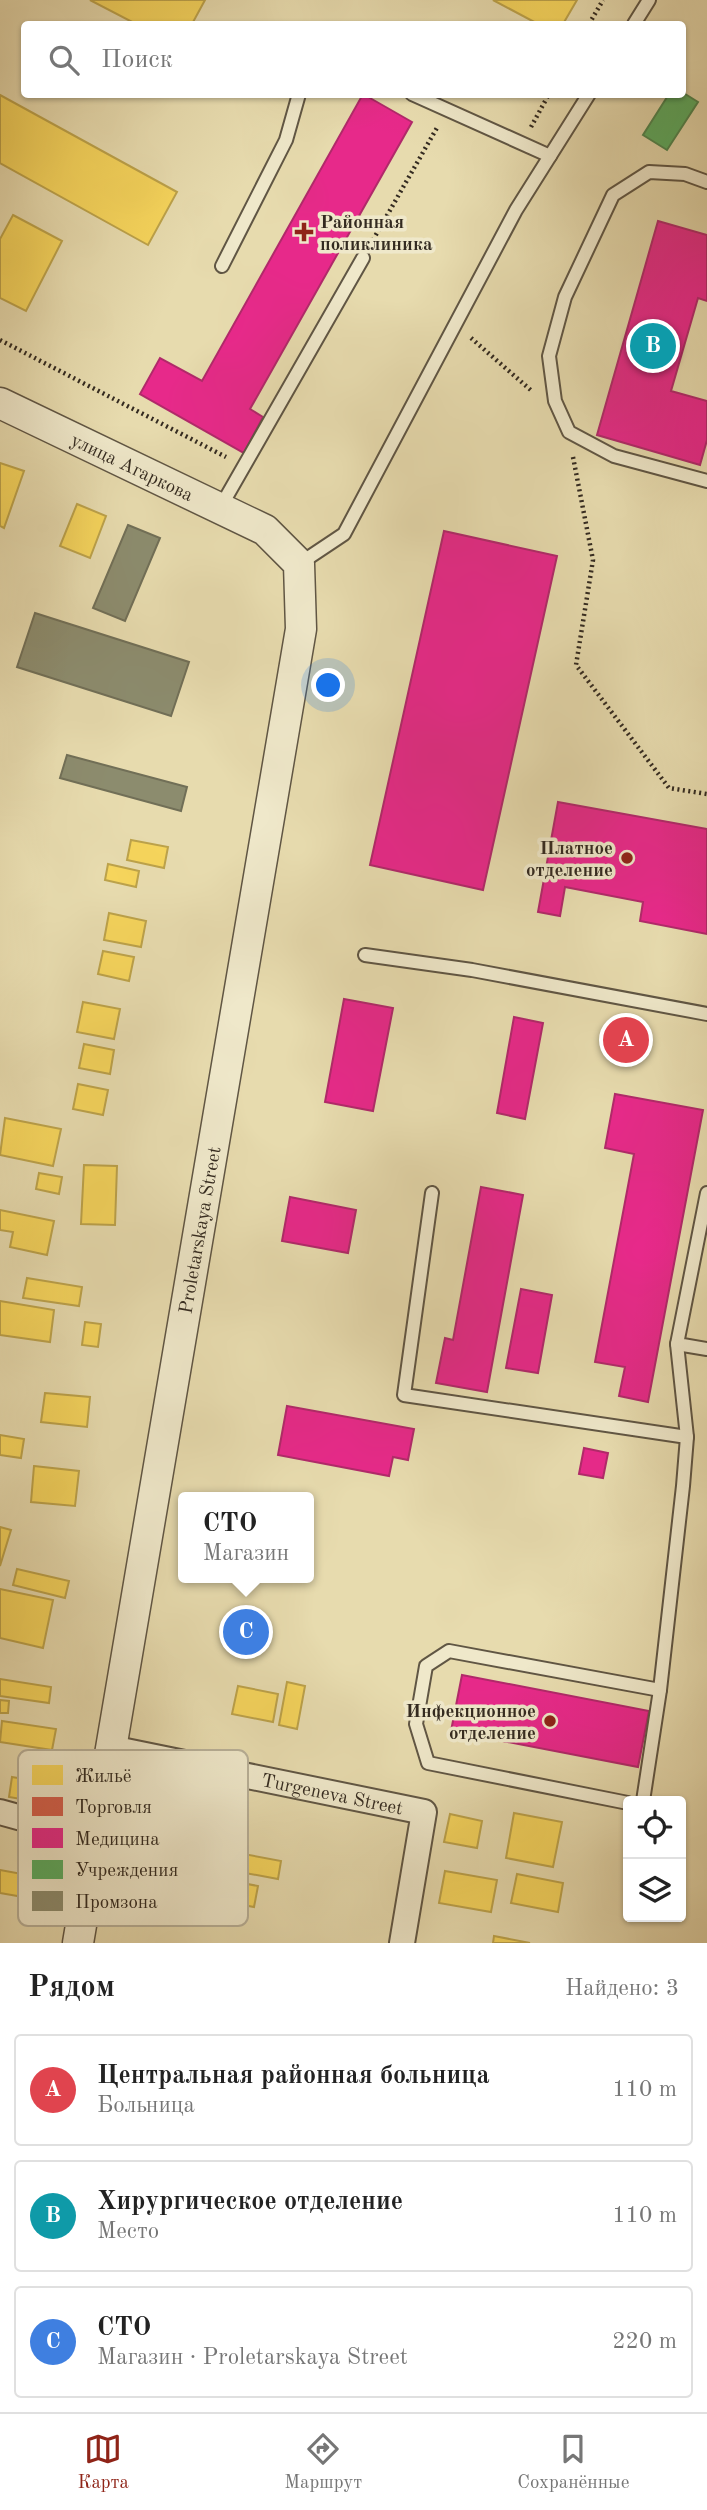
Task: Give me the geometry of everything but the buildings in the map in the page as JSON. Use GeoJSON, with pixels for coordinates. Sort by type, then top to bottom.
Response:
{"type":"FeatureCollection","features":[{"type":"Feature","properties":{"kind":"street","name":"улица Агаркова"},"geometry":{"type":"LineString","coordinates":[[0,403],[265,530],[299,564]]}},
{"type":"Feature","properties":{"kind":"street","name":"Proletarskaya Street"},"geometry":{"type":"LineString","coordinates":[[110,1748],[301,629],[299,564]]}},
{"type":"Feature","properties":{"kind":"street","name":"Turgeneva Street"},"geometry":{"type":"LineString","coordinates":[[110,1748],[120,1750]]}},
{"type":"Feature","properties":{"kind":"street","name":"Turgeneva Street"},"geometry":{"type":"LineString","coordinates":[[248,1776],[424,1812],[402,1943]]}},
{"type":"Feature","properties":{"kind":"street"},"geometry":{"type":"LineString","coordinates":[[0,1812],[18,1817]]}},
{"type":"Feature","properties":{"kind":"lane"},"geometry":{"type":"LineString","coordinates":[[636,21],[649,0]]}},
{"type":"Feature","properties":{"kind":"lane"},"geometry":{"type":"LineString","coordinates":[[222,266],[286,140],[298,98]]}},
{"type":"Feature","properties":{"kind":"lane"},"geometry":{"type":"LineString","coordinates":[[421,98],[550,156]]}},
{"type":"Feature","properties":{"kind":"lane"},"geometry":{"type":"LineString","coordinates":[[299,564],[344,534],[516,210],[586,98]]}},
{"type":"Feature","properties":{"kind":"lane"},"geometry":{"type":"LineString","coordinates":[[707,182],[685,174],[649,172],[613,195],[565,298],[549,356],[555,401],[569,432],[614,456],[707,481]]}},
{"type":"Feature","properties":{"kind":"lane"},"geometry":{"type":"LineString","coordinates":[[219,508],[363,258]]}},
{"type":"Feature","properties":{"kind":"lane"},"geometry":{"type":"LineString","coordinates":[[365,956],[472,970],[707,1014]]}},
{"type":"Feature","properties":{"kind":"lane"},"geometry":{"type":"LineString","coordinates":[[432,1193],[404,1395],[687,1437]]}},
{"type":"Feature","properties":{"kind":"lane"},"geometry":{"type":"LineString","coordinates":[[644,1796],[660,1690],[687,1437],[677,1345],[707,1193]]}},
{"type":"Feature","properties":{"kind":"lane"},"geometry":{"type":"LineString","coordinates":[[677,1345],[707,1349]]}},
{"type":"Feature","properties":{"kind":"lane"},"geometry":{"type":"LineString","coordinates":[[623,1802],[428,1763],[416,1724],[426,1666],[449,1651],[660,1690]]}},
{"type":"Feature","properties":{"kind":"path"},"geometry":{"type":"LineString","coordinates":[[591,21],[603,0]]}},
{"type":"Feature","properties":{"kind":"path"},"geometry":{"type":"LineString","coordinates":[[522,144],[547,98]]}},
{"type":"Feature","properties":{"kind":"path"},"geometry":{"type":"LineString","coordinates":[[363,258],[447,110]]}},
{"type":"Feature","properties":{"kind":"path"},"geometry":{"type":"LineString","coordinates":[[455,324],[562,418]]}},
{"type":"Feature","properties":{"kind":"path"},"geometry":{"type":"LineString","coordinates":[[0,340],[244,466]]}},
{"type":"Feature","properties":{"kind":"path"},"geometry":{"type":"LineString","coordinates":[[569,432],[593,560],[576,664],[669,788],[707,794]]}},
{"type":"Feature","properties":{"kind":"place","name":"Районная поликлиника"},"geometry":{"type":"Point","coordinates":[304,232]}},
{"type":"Feature","properties":{"kind":"place","name":"Хирургическое отделение"},"geometry":{"type":"Point","coordinates":[653,346]}},
{"type":"Feature","properties":{"kind":"place","name":"Платное отделение"},"geometry":{"type":"Point","coordinates":[627,858]}},
{"type":"Feature","properties":{"kind":"place","name":"Центральная районная больница"},"geometry":{"type":"Point","coordinates":[626,1040]}},
{"type":"Feature","properties":{"kind":"place","name":"СТО"},"geometry":{"type":"Point","coordinates":[246,1632]}},
{"type":"Feature","properties":{"kind":"place","name":"Инфекционное отделение"},"geometry":{"type":"Point","coordinates":[550,1721]}}]}
